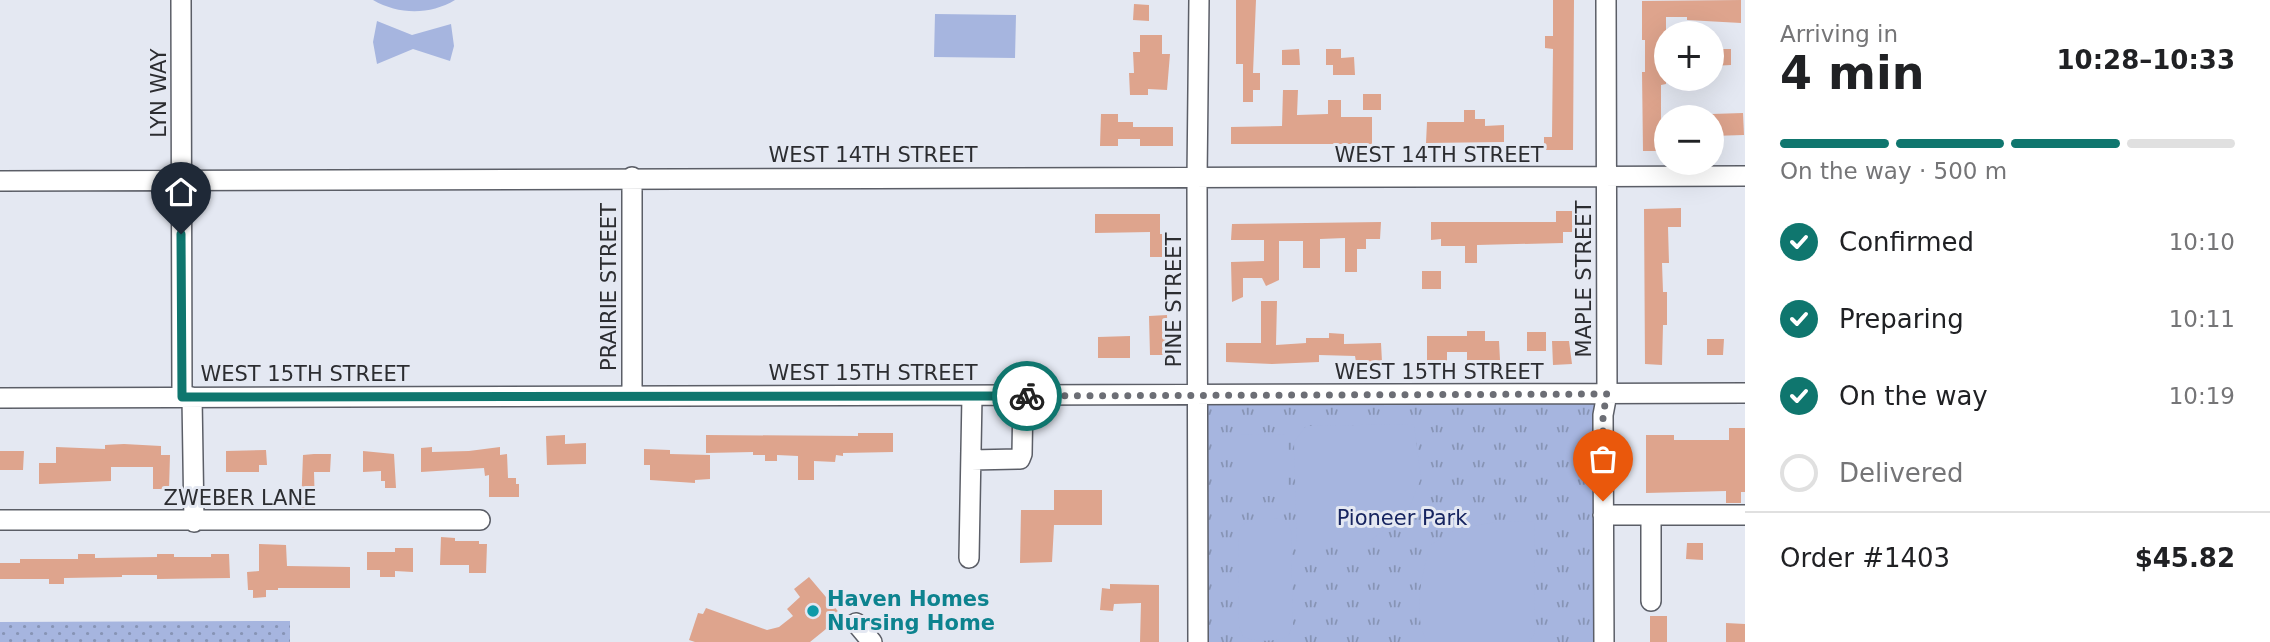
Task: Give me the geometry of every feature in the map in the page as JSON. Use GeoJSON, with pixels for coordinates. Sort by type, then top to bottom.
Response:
{"type":"FeatureCollection","features":[{"type":"Feature","properties":{"kind":"street","name":"LYN WAY"},"geometry":{"type":"LineString","coordinates":[[181,0],[181,180],[187,397],[194,522]]}},
{"type":"Feature","properties":{"kind":"street","name":"PINE STREET"},"geometry":{"type":"LineString","coordinates":[[1198,642],[1199,0]]}},
{"type":"Feature","properties":{"kind":"street","name":"MAPLE STREET"},"geometry":{"type":"LineString","coordinates":[[1604,642],[1603,415],[1607,394],[1606,0]]}},
{"type":"Feature","properties":{"kind":"street","name":"WEST 14TH STREET"},"geometry":{"type":"LineString","coordinates":[[0,181],[632,177],[1197,180],[1745,176]]}},
{"type":"Feature","properties":{"kind":"street","name":"PRAIRIE STREET"},"geometry":{"type":"LineString","coordinates":[[632,177],[632,396]]}},
{"type":"Feature","properties":{"kind":"street","name":"WEST 15TH STREET"},"geometry":{"type":"LineString","coordinates":[[0,398],[1745,393]]}},
{"type":"Feature","properties":{"kind":"street"},"geometry":{"type":"LineString","coordinates":[[969,558],[972,396]]}},
{"type":"Feature","properties":{"kind":"street"},"geometry":{"type":"LineString","coordinates":[[971,460],[1020,459],[1023,396]]}},
{"type":"Feature","properties":{"kind":"street"},"geometry":{"type":"LineString","coordinates":[[1603,515],[1745,515]]}},
{"type":"Feature","properties":{"kind":"street"},"geometry":{"type":"LineString","coordinates":[[1651,515],[1651,601]]}},
{"type":"Feature","properties":{"kind":"street","name":"ZWEBER LANE"},"geometry":{"type":"LineString","coordinates":[[0,520],[480,520]]}},
{"type":"Feature","properties":{"kind":"street"},"geometry":{"type":"LineString","coordinates":[[856,623],[872,642]]}},
{"type":"Feature","properties":{"kind":"green space"},"geometry":{"type":"Polygon","coordinates":[[[373,0],[455,0],[425,11],[404,11],[373,0]]]}},
{"type":"Feature","properties":{"kind":"green space"},"geometry":{"type":"Polygon","coordinates":[[[935,14],[1016,15],[1015,58],[934,57],[935,14]]]}},
{"type":"Feature","properties":{"kind":"green space"},"geometry":{"type":"Polygon","coordinates":[[[377,21],[412,35],[451,24],[454,46],[450,61],[413,49],[377,64],[373,42],[377,21]]]}},
{"type":"Feature","properties":{"kind":"green space","name":"Pioneer Park"},"geometry":{"type":"Polygon","coordinates":[[[1607,394],[1604,642],[1198,642],[1198,396],[1607,394]]]}},
{"type":"Feature","properties":{"kind":"green space"},"geometry":{"type":"Polygon","coordinates":[[[1414,424],[1421,478],[1407,514],[1368,542],[1297,542],[1294,442],[1306,426],[1414,424]]]}},
{"type":"Feature","properties":{"kind":"green space"},"geometry":{"type":"Polygon","coordinates":[[[1239,434],[1288,435],[1288,496],[1239,496],[1239,434]]]}},
{"type":"Feature","properties":{"kind":"green space"},"geometry":{"type":"Polygon","coordinates":[[[1279,518],[1288,523],[1291,531],[1293,625],[1288,636],[1284,638],[1266,641],[1248,639],[1243,637],[1239,626],[1238,533],[1245,523],[1250,521],[1279,518]]]}},
{"type":"Feature","properties":{"kind":"green space"},"geometry":{"type":"Polygon","coordinates":[[[1501,521],[1534,522],[1535,633],[1529,642],[1427,642],[1422,631],[1419,607],[1430,545],[1457,529],[1501,521]]]}},
{"type":"Feature","properties":{"kind":"green space"},"geometry":{"type":"Polygon","coordinates":[[[290,621],[290,642],[0,642],[0,622],[290,621]]]}},
{"type":"Feature","properties":{"kind":"building"},"geometry":{"type":"Polygon","coordinates":[[[1236,0],[1256,0],[1253,73],[1260,73],[1260,90],[1253,90],[1253,102],[1243,102],[1243,64],[1236,64],[1236,0]]]}},
{"type":"Feature","properties":{"kind":"building"},"geometry":{"type":"Polygon","coordinates":[[[1553,0],[1574,0],[1573,150],[1544,150],[1544,137],[1552,137],[1553,49],[1545,48],[1545,36],[1553,36],[1553,0]]]}},
{"type":"Feature","properties":{"kind":"building"},"geometry":{"type":"Polygon","coordinates":[[[1741,0],[1741,23],[1687,20],[1687,17],[1666,17],[1666,21],[1654,21],[1654,91],[1661,91],[1661,105],[1654,105],[1654,151],[1643,151],[1642,72],[1645,72],[1645,40],[1642,40],[1642,1],[1741,0]]]}},
{"type":"Feature","properties":{"kind":"building"},"geometry":{"type":"Polygon","coordinates":[[[1134,4],[1149,5],[1149,21],[1133,20],[1134,4]]]}},
{"type":"Feature","properties":{"kind":"building"},"geometry":{"type":"Polygon","coordinates":[[[1140,35],[1162,35],[1162,54],[1170,54],[1167,90],[1148,89],[1148,95],[1130,95],[1129,73],[1134,73],[1133,52],[1140,52],[1140,35]]]}},
{"type":"Feature","properties":{"kind":"building"},"geometry":{"type":"Polygon","coordinates":[[[1299,49],[1300,65],[1282,65],[1282,50],[1299,49]]]}},
{"type":"Feature","properties":{"kind":"building"},"geometry":{"type":"Polygon","coordinates":[[[1326,49],[1341,49],[1341,58],[1354,57],[1355,75],[1333,75],[1333,65],[1326,65],[1326,49]]]}},
{"type":"Feature","properties":{"kind":"building"},"geometry":{"type":"Polygon","coordinates":[[[1724,49],[1731,49],[1731,65],[1724,65],[1724,49]]]}},
{"type":"Feature","properties":{"kind":"building"},"geometry":{"type":"Polygon","coordinates":[[[1283,90],[1298,90],[1297,115],[1328,114],[1328,100],[1341,100],[1341,117],[1372,117],[1372,144],[1231,144],[1231,127],[1282,126],[1283,90]]]}},
{"type":"Feature","properties":{"kind":"building"},"geometry":{"type":"Polygon","coordinates":[[[1363,94],[1381,94],[1381,110],[1363,110],[1363,94]]]}},
{"type":"Feature","properties":{"kind":"building"},"geometry":{"type":"Polygon","coordinates":[[[1464,110],[1475,110],[1475,119],[1485,119],[1485,126],[1504,125],[1504,142],[1426,143],[1427,122],[1464,122],[1464,110]]]}},
{"type":"Feature","properties":{"kind":"building"},"geometry":{"type":"Polygon","coordinates":[[[1743,113],[1744,135],[1724,136],[1724,114],[1743,113]]]}},
{"type":"Feature","properties":{"kind":"building"},"geometry":{"type":"Polygon","coordinates":[[[1101,114],[1118,114],[1118,122],[1133,122],[1133,127],[1173,127],[1173,146],[1140,146],[1140,139],[1118,139],[1118,146],[1100,146],[1101,114]]]}},
{"type":"Feature","properties":{"kind":"building"},"geometry":{"type":"Polygon","coordinates":[[[1681,208],[1681,227],[1668,227],[1669,263],[1662,263],[1663,292],[1667,292],[1667,325],[1663,325],[1662,365],[1645,364],[1644,209],[1681,208]]]}},
{"type":"Feature","properties":{"kind":"building"},"geometry":{"type":"Polygon","coordinates":[[[1556,211],[1574,211],[1574,232],[1563,232],[1563,243],[1477,245],[1477,263],[1465,263],[1465,246],[1441,246],[1441,239],[1431,240],[1431,222],[1556,222],[1556,211]]]}},
{"type":"Feature","properties":{"kind":"building"},"geometry":{"type":"Polygon","coordinates":[[[1095,214],[1160,214],[1160,234],[1167,234],[1167,257],[1150,257],[1150,232],[1095,233],[1095,214]]]}},
{"type":"Feature","properties":{"kind":"building"},"geometry":{"type":"Polygon","coordinates":[[[1381,222],[1380,239],[1366,239],[1366,249],[1357,249],[1357,272],[1345,272],[1345,238],[1320,239],[1320,268],[1303,268],[1303,241],[1279,241],[1279,280],[1266,286],[1262,278],[1243,278],[1243,297],[1232,302],[1231,262],[1264,261],[1264,240],[1231,240],[1232,224],[1381,222]]]}},
{"type":"Feature","properties":{"kind":"building"},"geometry":{"type":"Polygon","coordinates":[[[1422,271],[1441,271],[1441,289],[1422,289],[1422,271]]]}},
{"type":"Feature","properties":{"kind":"building"},"geometry":{"type":"Polygon","coordinates":[[[1261,301],[1277,301],[1276,345],[1306,343],[1306,338],[1329,338],[1329,333],[1344,334],[1344,344],[1381,343],[1382,362],[1356,362],[1355,356],[1319,355],[1319,362],[1226,362],[1226,343],[1261,343],[1261,301]]]}},
{"type":"Feature","properties":{"kind":"building"},"geometry":{"type":"Polygon","coordinates":[[[1167,315],[1168,355],[1150,355],[1149,316],[1167,315]]]}},
{"type":"Feature","properties":{"kind":"building"},"geometry":{"type":"Polygon","coordinates":[[[1467,331],[1485,331],[1485,341],[1499,341],[1500,360],[1467,360],[1467,352],[1447,352],[1447,361],[1427,361],[1427,336],[1467,336],[1467,331]]]}},
{"type":"Feature","properties":{"kind":"building"},"geometry":{"type":"Polygon","coordinates":[[[1527,332],[1546,332],[1546,351],[1527,351],[1527,332]]]}},
{"type":"Feature","properties":{"kind":"building"},"geometry":{"type":"Polygon","coordinates":[[[1130,336],[1130,358],[1098,358],[1098,337],[1130,336]]]}},
{"type":"Feature","properties":{"kind":"building"},"geometry":{"type":"Polygon","coordinates":[[[1707,339],[1724,339],[1723,355],[1707,355],[1707,339]]]}},
{"type":"Feature","properties":{"kind":"building"},"geometry":{"type":"Polygon","coordinates":[[[1552,341],[1569,341],[1572,364],[1553,365],[1552,341]]]}},
{"type":"Feature","properties":{"kind":"building"},"geometry":{"type":"Polygon","coordinates":[[[1729,428],[1745,428],[1745,492],[1741,492],[1741,503],[1726,503],[1726,491],[1646,493],[1646,435],[1674,435],[1674,440],[1729,440],[1729,428]]]}},
{"type":"Feature","properties":{"kind":"building"},"geometry":{"type":"Polygon","coordinates":[[[858,433],[893,433],[893,452],[843,453],[843,456],[836,455],[835,462],[814,461],[814,480],[798,480],[798,456],[777,455],[777,461],[765,461],[765,455],[753,455],[753,452],[706,453],[706,435],[858,436],[858,433]]]}},
{"type":"Feature","properties":{"kind":"building"},"geometry":{"type":"Polygon","coordinates":[[[565,435],[565,444],[586,443],[586,464],[547,465],[546,436],[565,435]]]}},
{"type":"Feature","properties":{"kind":"building"},"geometry":{"type":"Polygon","coordinates":[[[105,445],[161,446],[161,455],[170,455],[169,489],[153,489],[153,467],[111,467],[111,481],[39,484],[39,463],[56,463],[56,447],[105,449],[105,445]]]}},
{"type":"Feature","properties":{"kind":"building"},"geometry":{"type":"Polygon","coordinates":[[[432,447],[432,452],[500,447],[500,455],[507,454],[508,478],[516,478],[516,484],[519,484],[519,497],[489,497],[489,475],[485,476],[484,468],[421,472],[421,448],[432,447]]]}},
{"type":"Feature","properties":{"kind":"building"},"geometry":{"type":"Polygon","coordinates":[[[644,449],[670,450],[670,454],[710,455],[710,479],[695,480],[695,483],[650,480],[650,465],[644,465],[644,449]]]}},
{"type":"Feature","properties":{"kind":"building"},"geometry":{"type":"Polygon","coordinates":[[[266,450],[267,465],[259,465],[259,472],[226,472],[226,451],[266,450]]]}},
{"type":"Feature","properties":{"kind":"building"},"geometry":{"type":"Polygon","coordinates":[[[0,451],[24,451],[23,470],[0,470],[0,451]]]}},
{"type":"Feature","properties":{"kind":"building"},"geometry":{"type":"Polygon","coordinates":[[[363,451],[394,454],[396,488],[385,488],[385,481],[381,481],[381,471],[363,472],[363,451]]]}},
{"type":"Feature","properties":{"kind":"building"},"geometry":{"type":"Polygon","coordinates":[[[331,454],[330,472],[314,472],[315,508],[301,508],[303,455],[331,454]]]}},
{"type":"Feature","properties":{"kind":"building"},"geometry":{"type":"Polygon","coordinates":[[[1054,490],[1102,490],[1102,525],[1054,525],[1052,562],[1020,563],[1021,510],[1054,510],[1054,490]]]}},
{"type":"Feature","properties":{"kind":"building"},"geometry":{"type":"Polygon","coordinates":[[[441,537],[487,544],[486,573],[469,573],[469,565],[440,565],[441,537]]]}},
{"type":"Feature","properties":{"kind":"building"},"geometry":{"type":"Polygon","coordinates":[[[1687,543],[1703,543],[1703,560],[1686,559],[1687,543]]]}},
{"type":"Feature","properties":{"kind":"building"},"geometry":{"type":"Polygon","coordinates":[[[259,544],[286,545],[287,566],[350,567],[350,588],[278,588],[266,590],[266,597],[253,598],[253,590],[248,590],[247,572],[259,571],[259,544]]]}},
{"type":"Feature","properties":{"kind":"building"},"geometry":{"type":"Polygon","coordinates":[[[395,548],[413,548],[413,572],[395,571],[395,577],[380,577],[380,570],[367,570],[367,552],[395,552],[395,548]]]}},
{"type":"Feature","properties":{"kind":"building"},"geometry":{"type":"Polygon","coordinates":[[[78,554],[95,554],[95,558],[157,557],[157,554],[211,557],[211,554],[229,554],[230,578],[157,579],[157,575],[122,575],[64,578],[64,584],[49,584],[49,579],[0,579],[0,563],[20,563],[20,559],[78,559],[78,554]]]}},
{"type":"Feature","properties":{"kind":"building","name":"Haven Homes Nursing Home"},"geometry":{"type":"Polygon","coordinates":[[[809,577],[842,616],[810,642],[689,640],[698,613],[703,614],[706,608],[767,630],[779,627],[793,616],[787,609],[800,597],[794,589],[809,577]]]}},
{"type":"Feature","properties":{"kind":"building"},"geometry":{"type":"Polygon","coordinates":[[[1110,584],[1159,585],[1159,642],[1140,642],[1141,603],[1114,604],[1113,611],[1100,610],[1102,588],[1110,589],[1110,584]]]}},
{"type":"Feature","properties":{"kind":"building"},"geometry":{"type":"Polygon","coordinates":[[[1650,616],[1667,616],[1667,642],[1650,642],[1650,616]]]}},
{"type":"Feature","properties":{"kind":"building"},"geometry":{"type":"Polygon","coordinates":[[[1726,623],[1745,624],[1745,642],[1726,642],[1726,623]]]}},
{"type":"Feature","properties":{"kind":"way so far"},"geometry":{"type":"LineString","coordinates":[[1027,396],[1607,394],[1603,415],[1603,501]]}},
{"type":"Feature","properties":{"kind":"place","name":"Haven Homes Nursing Home"},"geometry":{"type":"Point","coordinates":[813,611]}},
{"type":"Feature","properties":{"kind":"route"},"geometry":{"type":"LineString","coordinates":[[181,234],[182,397],[1027,396]]}}]}
